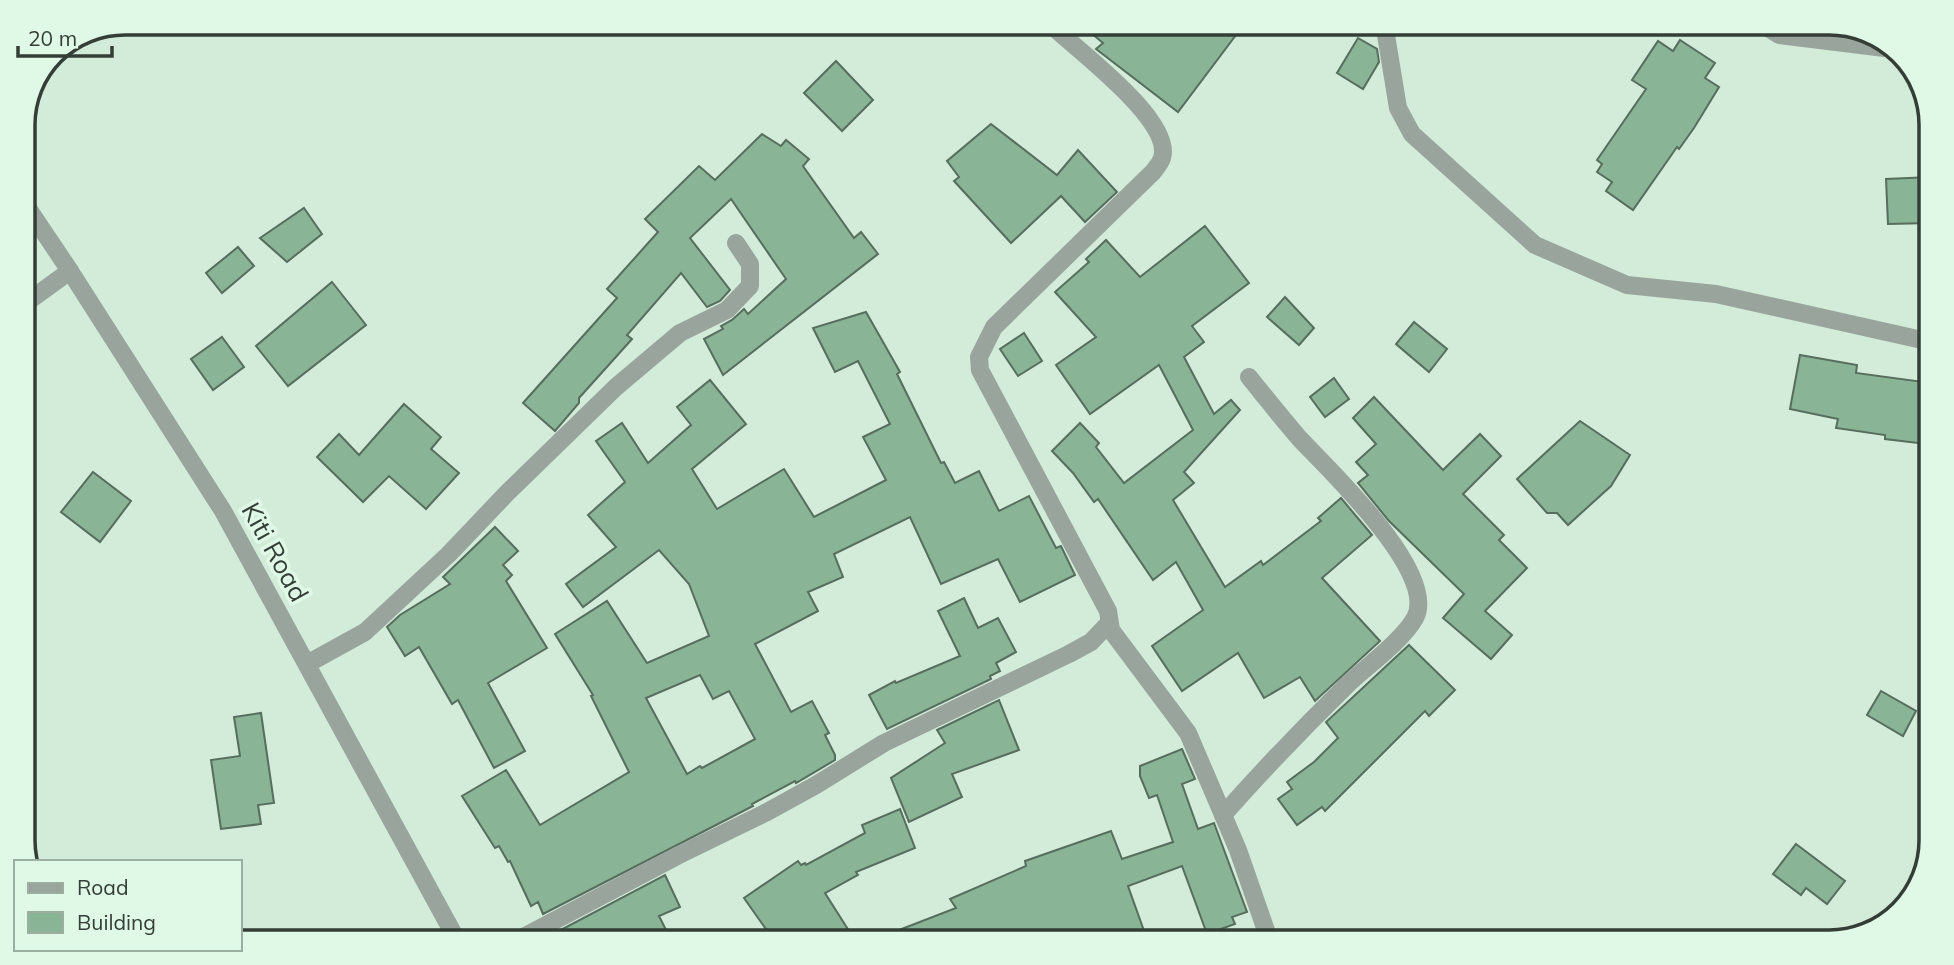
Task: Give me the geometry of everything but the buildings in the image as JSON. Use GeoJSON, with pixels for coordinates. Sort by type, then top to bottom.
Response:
{"type":"FeatureCollection","features":[{"type":"Feature","properties":{"kind":"street"},"geometry":{"type":"LineString","coordinates":[[1063,35],[1142,109],[1162,142],[1163,157],[1153,172],[994,327],[979,357],[980,370],[1108,611],[1111,630],[1188,733],[1238,850],[1266,930]]}},
{"type":"Feature","properties":{"kind":"street"},"geometry":{"type":"LineString","coordinates":[[1386,35],[1398,107],[1412,134],[1535,245],[1627,285],[1716,293],[1919,339]]}},
{"type":"Feature","properties":{"kind":"street"},"geometry":{"type":"LineString","coordinates":[[1779,35],[1873,47]]}},
{"type":"Feature","properties":{"kind":"street","name":"Kiti Road"},"geometry":{"type":"LineString","coordinates":[[35,219],[223,511],[451,930]]}},
{"type":"Feature","properties":{"kind":"street"},"geometry":{"type":"LineString","coordinates":[[307,664],[365,632],[449,554],[507,493],[617,387],[680,333],[727,310],[750,286],[750,264],[736,243]]}},
{"type":"Feature","properties":{"kind":"street"},"geometry":{"type":"LineString","coordinates":[[35,296],[70,271]]}},
{"type":"Feature","properties":{"kind":"street"},"geometry":{"type":"LineString","coordinates":[[1223,815],[1282,749],[1390,646],[1416,617],[1418,591],[1399,550],[1249,377]]}},
{"type":"Feature","properties":{"kind":"street"},"geometry":{"type":"LineString","coordinates":[[537,930],[775,807],[884,743],[1069,654],[1091,642],[1109,623]]}}]}
